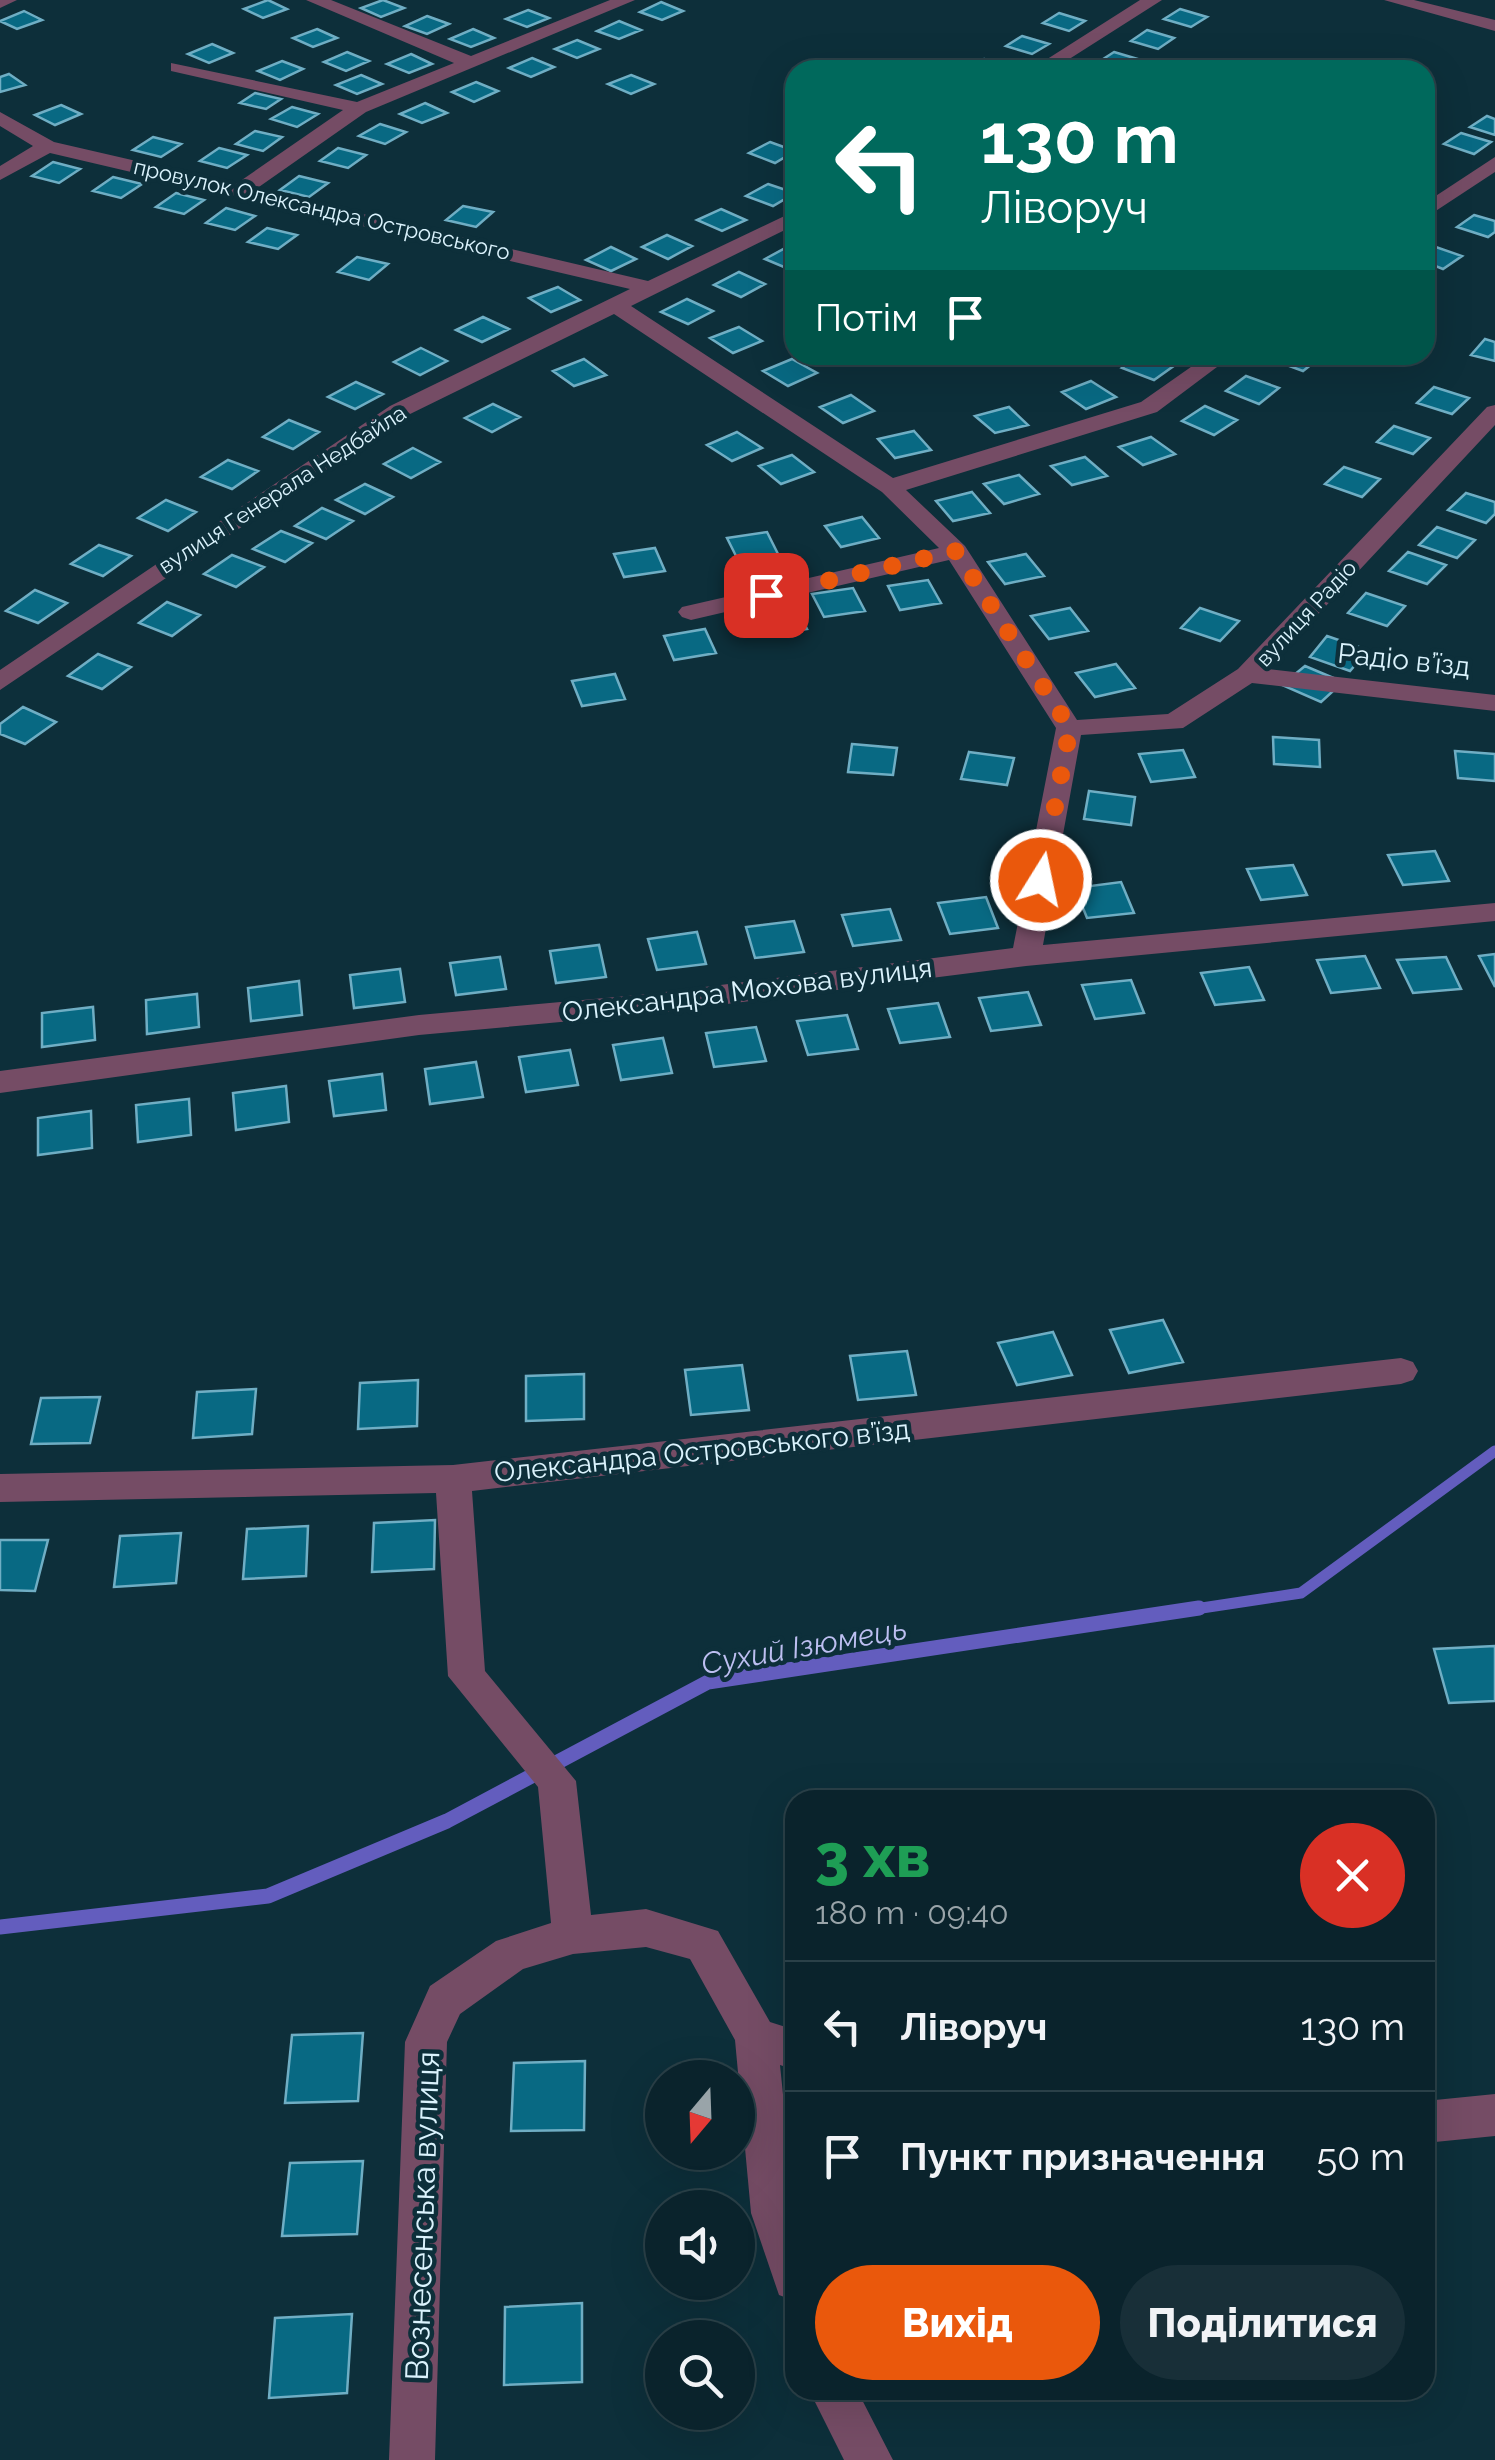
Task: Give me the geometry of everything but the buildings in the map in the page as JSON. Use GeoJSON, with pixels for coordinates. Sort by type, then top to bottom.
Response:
{"type":"FeatureCollection","features":[{"type":"Feature","properties":{"kind":"street"},"geometry":{"type":"LineString","coordinates":[[0,3],[8,0]]}},
{"type":"Feature","properties":{"kind":"street"},"geometry":{"type":"LineString","coordinates":[[315,0],[470,64]]}},
{"type":"Feature","properties":{"kind":"street"},"geometry":{"type":"LineString","coordinates":[[243,189],[358,108],[626,0]]}},
{"type":"Feature","properties":{"kind":"street"},"geometry":{"type":"LineString","coordinates":[[1055,60],[1154,0]]}},
{"type":"Feature","properties":{"kind":"street"},"geometry":{"type":"LineString","coordinates":[[1392,0],[1495,26]]}},
{"type":"Feature","properties":{"kind":"street"},"geometry":{"type":"LineString","coordinates":[[178,67],[358,108]]}},
{"type":"Feature","properties":{"kind":"street","name":"провулок Олександра Островського"},"geometry":{"type":"LineString","coordinates":[[0,118],[48,146],[650,288]]}},
{"type":"Feature","properties":{"kind":"street"},"geometry":{"type":"LineString","coordinates":[[0,174],[48,146]]}},
{"type":"Feature","properties":{"kind":"street"},"geometry":{"type":"LineString","coordinates":[[1435,205],[1494,166]]}},
{"type":"Feature","properties":{"kind":"street","name":"вулиця Генерала Недбайла"},"geometry":{"type":"LineString","coordinates":[[0,682],[398,411],[785,222]]}},
{"type":"Feature","properties":{"kind":"street"},"geometry":{"type":"LineString","coordinates":[[615,305],[890,487],[956,551],[1070,728],[1026,956]]}},
{"type":"Feature","properties":{"kind":"street"},"geometry":{"type":"LineString","coordinates":[[890,487],[1148,406],[1202,365]]}},
{"type":"Feature","properties":{"kind":"street","name":"вулиця Радіо"},"geometry":{"type":"LineString","coordinates":[[1070,728],[1174,722],[1247,676],[1495,412]]}},
{"type":"Feature","properties":{"kind":"street"},"geometry":{"type":"LineString","coordinates":[[691,612],[956,551]]}},
{"type":"Feature","properties":{"kind":"street","name":"Радіо в’їзд"},"geometry":{"type":"LineString","coordinates":[[1247,676],[1495,703]]}},
{"type":"Feature","properties":{"kind":"street","name":"Олександра Мохова вулиця"},"geometry":{"type":"LineString","coordinates":[[0,1082],[420,1024],[649,1004],[1026,956],[1495,912]]}},
{"type":"Feature","properties":{"kind":"street"},"geometry":{"type":"LineString","coordinates":[[0,1082],[0,1097]]}},
{"type":"Feature","properties":{"kind":"street","name":"Олександра Островського в’їзд"},"geometry":{"type":"LineString","coordinates":[[0,1488],[453,1479],[1401,1371]]}},
{"type":"Feature","properties":{"kind":"street"},"geometry":{"type":"LineString","coordinates":[[453,1479],[467,1676],[547,1770],[573,1935]]}},
{"type":"Feature","properties":{"kind":"street","name":"Вознесенська вулиця"},"geometry":{"type":"LineString","coordinates":[[412,2460],[426,2042],[445,2000],[512,1954],[573,1935],[646,1928],[704,1944],[775,2043]]}},
{"type":"Feature","properties":{"kind":"street"},"geometry":{"type":"LineString","coordinates":[[775,2043],[773,2213],[785,2250]]}},
{"type":"Feature","properties":{"kind":"street"},"geometry":{"type":"LineString","coordinates":[[1435,2121],[1495,2115]]}},
{"type":"Feature","properties":{"kind":"street"},"geometry":{"type":"LineString","coordinates":[[773,2213],[785,2188]]}},
{"type":"Feature","properties":{"kind":"street"},"geometry":{"type":"LineString","coordinates":[[837,2400],[870,2460]]}},
{"type":"Feature","properties":{"kind":"waterway","name":"Сухий Ізюмець"},"geometry":{"type":"LineString","coordinates":[[1182,1611],[1301,1593],[1495,1451]]}},
{"type":"Feature","properties":{"kind":"waterway","name":"Сухий Ізюмець"},"geometry":{"type":"LineString","coordinates":[[0,1927],[268,1896],[447,1821],[708,1682],[1199,1608]]}},
{"type":"Feature","properties":{"kind":"route"},"geometry":{"type":"LineString","coordinates":[[766,595],[956,551],[1070,728],[1041,880]]}}]}
